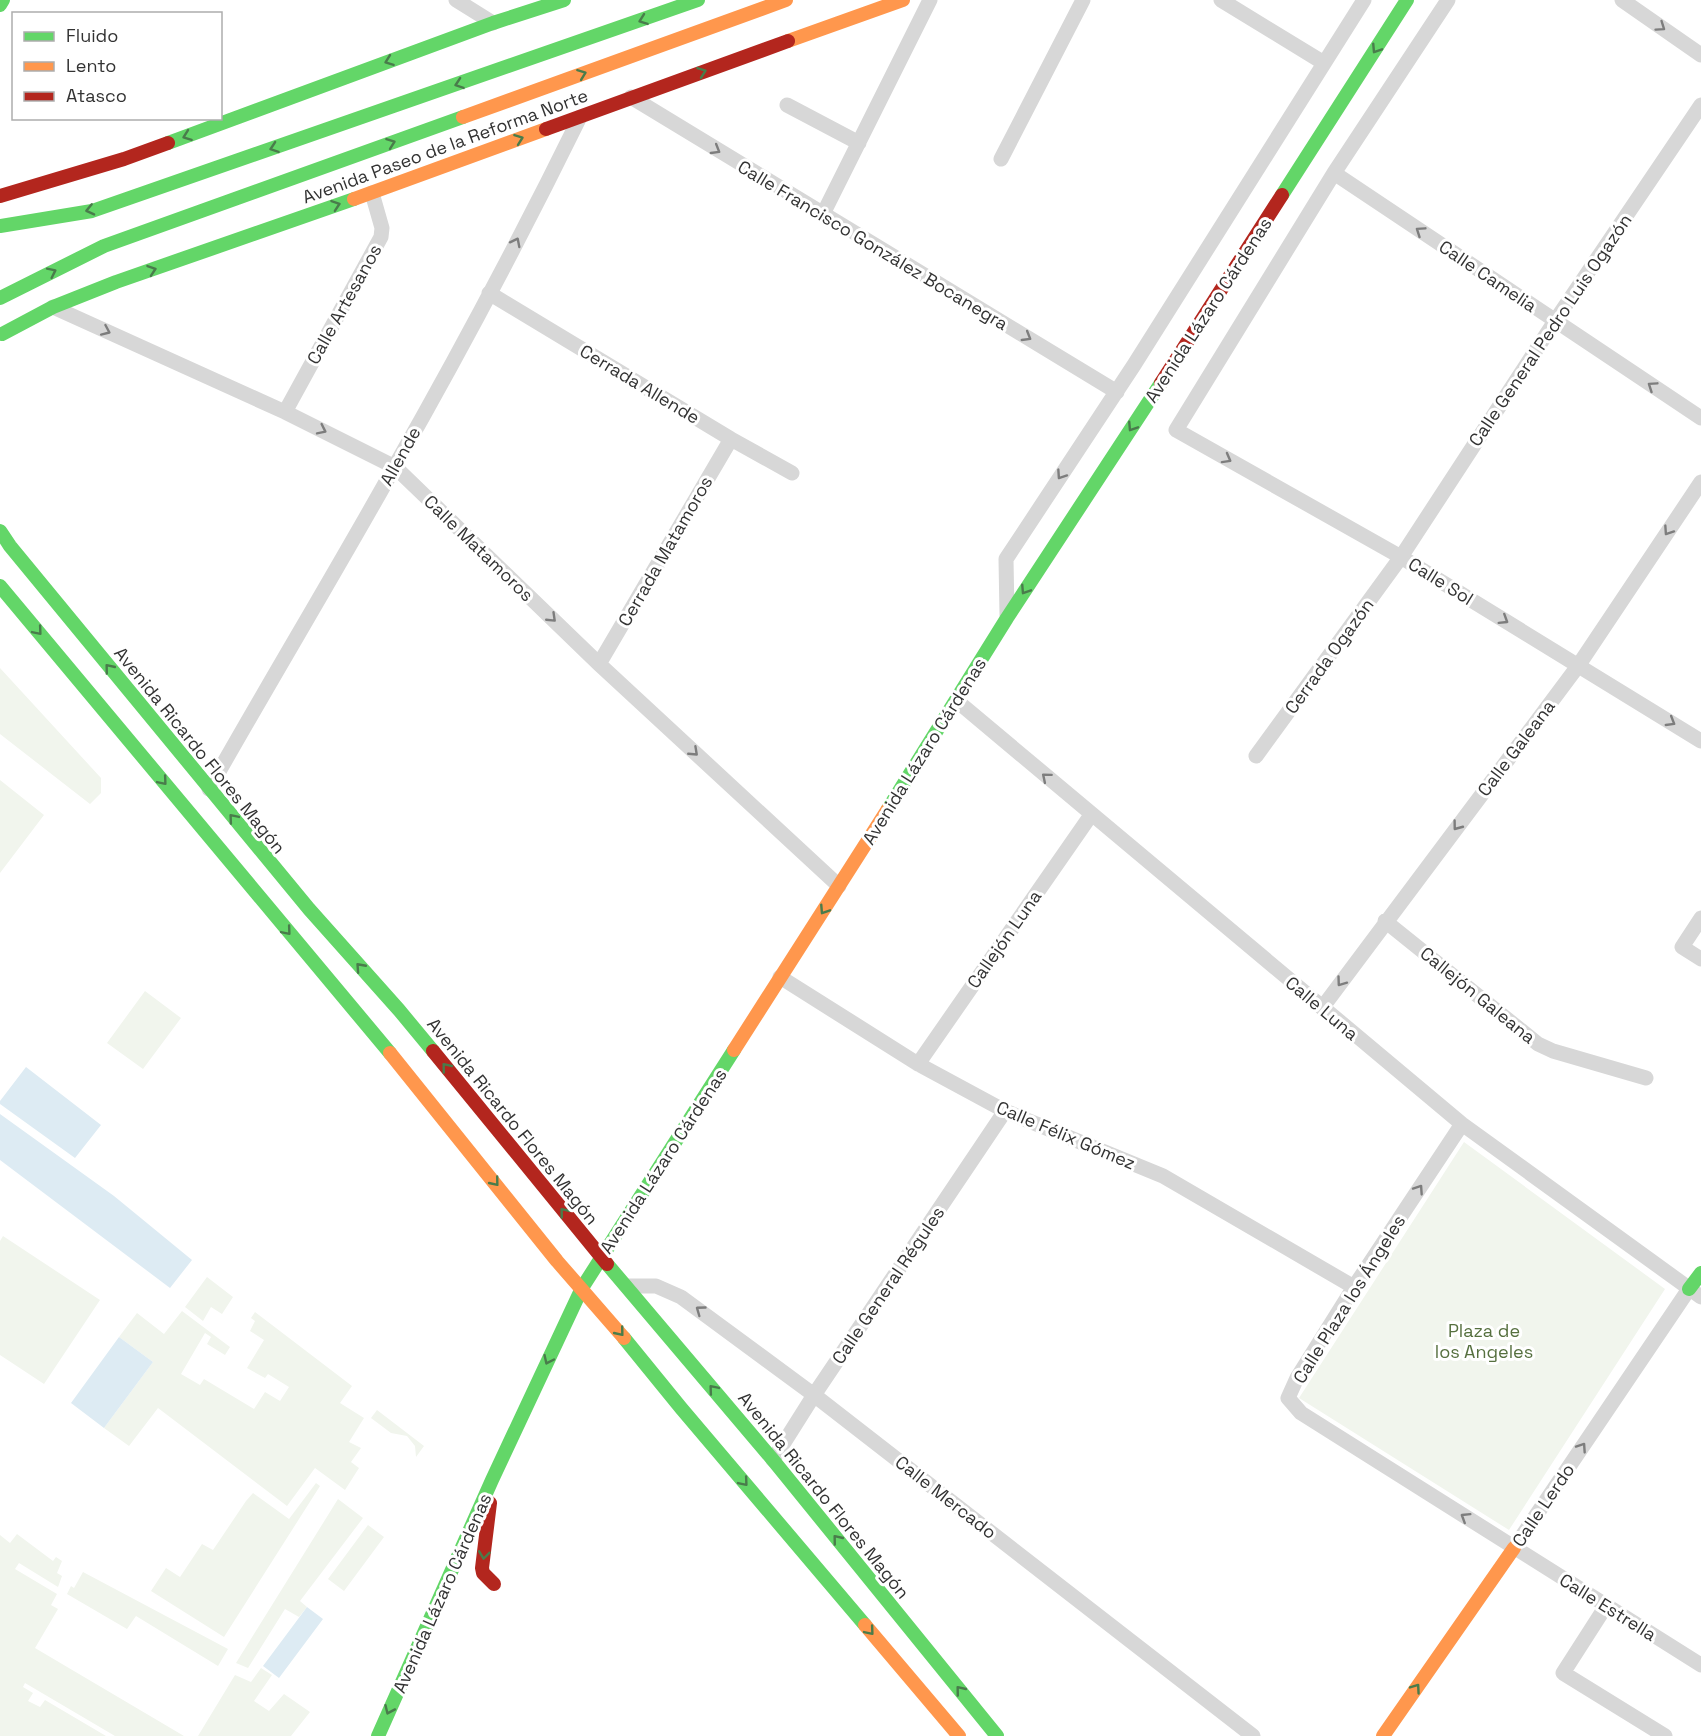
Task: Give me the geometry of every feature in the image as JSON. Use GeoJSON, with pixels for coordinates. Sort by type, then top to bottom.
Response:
{"type":"FeatureCollection","features":[{"type":"Feature","properties":{"kind":"main road"},"geometry":{"type":"LineString","coordinates":[[0,5],[3,0]]}},
{"type":"Feature","properties":{"kind":"main road"},"geometry":{"type":"LineString","coordinates":[[0,196],[124,159],[493,22],[564,0]]}},
{"type":"Feature","properties":{"kind":"main road"},"geometry":{"type":"LineString","coordinates":[[0,226],[92,211],[698,0]]}},
{"type":"Feature","properties":{"kind":"main road","name":"Avenida Paseo de la Reforma Norte"},"geometry":{"type":"LineString","coordinates":[[0,298],[104,246],[786,0]]}},
{"type":"Feature","properties":{"kind":"main road","name":"Avenida Paseo de la Reforma Norte"},"geometry":{"type":"LineString","coordinates":[[1,323],[53,307],[117,282],[372,193],[630,97],[903,0]]}},
{"type":"Feature","properties":{"kind":"main road","name":"Avenida Lázaro Cárdenas"},"geometry":{"type":"LineString","coordinates":[[378,1736],[492,1480],[582,1288],[957,701],[1007,618],[1176,361],[1407,0]]}},
{"type":"Feature","properties":{"kind":"main road"},"geometry":{"type":"LineString","coordinates":[[0,303],[0,348]]}},
{"type":"Feature","properties":{"kind":"main road","name":"Avenida Ricardo Flores Magón"},"geometry":{"type":"LineString","coordinates":[[0,531],[209,789],[309,909],[399,1010],[601,1257],[773,1460],[997,1736]]}},
{"type":"Feature","properties":{"kind":"main road"},"geometry":{"type":"LineString","coordinates":[[0,586],[378,1038],[681,1408],[959,1736]]}},
{"type":"Feature","properties":{"kind":"main road","name":"Calle Lerdo"},"geometry":{"type":"LineString","coordinates":[[1695,1293],[1701,1273]]}},
{"type":"Feature","properties":{"kind":"main road"},"geometry":{"type":"LineString","coordinates":[[492,1480],[482,1568],[483,1574],[494,1584]]}},
{"type":"Feature","properties":{"kind":"main road","name":"Calle Lerdo"},"geometry":{"type":"LineString","coordinates":[[1383,1736],[1514,1548]]}},
{"type":"Feature","properties":{"kind":"street"},"geometry":{"type":"LineString","coordinates":[[456,0],[493,22]]}},
{"type":"Feature","properties":{"kind":"street"},"geometry":{"type":"LineString","coordinates":[[823,214],[930,0]]}},
{"type":"Feature","properties":{"kind":"street"},"geometry":{"type":"LineString","coordinates":[[1001,159],[1083,0]]}},
{"type":"Feature","properties":{"kind":"street"},"geometry":{"type":"LineString","coordinates":[[1221,0],[1324,63]]}},
{"type":"Feature","properties":{"kind":"street","name":"Avenida Lázaro Cárdenas"},"geometry":{"type":"LineString","coordinates":[[1007,618],[1006,559],[1117,392],[1364,0]]}},
{"type":"Feature","properties":{"kind":"street"},"geometry":{"type":"LineString","coordinates":[[1334,173],[1448,0]]}},
{"type":"Feature","properties":{"kind":"street"},"geometry":{"type":"LineString","coordinates":[[1622,0],[1701,55]]}},
{"type":"Feature","properties":{"kind":"street","name":"Calle Francisco González Bocanegra"},"geometry":{"type":"LineString","coordinates":[[630,97],[1117,392]]}},
{"type":"Feature","properties":{"kind":"street"},"geometry":{"type":"LineString","coordinates":[[787,105],[859,143]]}},
{"type":"Feature","properties":{"kind":"street","name":"Calle General Pedro Luis Ogazón"},"geometry":{"type":"LineString","coordinates":[[1401,556],[1555,321],[1701,105]]}},
{"type":"Feature","properties":{"kind":"street","name":"Allende"},"geometry":{"type":"LineString","coordinates":[[209,789],[395,466],[489,294],[580,117]]}},
{"type":"Feature","properties":{"kind":"street","name":"Calle Camelia"},"geometry":{"type":"LineString","coordinates":[[1334,173],[1701,418]]}},
{"type":"Feature","properties":{"kind":"street","name":"Calle Sol"},"geometry":{"type":"LineString","coordinates":[[1334,173],[1176,430],[1401,556],[1701,741]]}},
{"type":"Feature","properties":{"kind":"street","name":"Calle Artesanos"},"geometry":{"type":"LineString","coordinates":[[285,412],[381,237],[382,228],[372,193]]}},
{"type":"Feature","properties":{"kind":"street","name":"Cerrada Allende"},"geometry":{"type":"LineString","coordinates":[[489,294],[792,473]]}},
{"type":"Feature","properties":{"kind":"street","name":"Calle Matamoros"},"geometry":{"type":"LineString","coordinates":[[53,307],[285,412],[395,466],[599,664],[839,886]]}},
{"type":"Feature","properties":{"kind":"street","name":"Cerrada Matamoros"},"geometry":{"type":"LineString","coordinates":[[599,664],[731,439]]}},
{"type":"Feature","properties":{"kind":"street","name":"Calle Galeana"},"geometry":{"type":"LineString","coordinates":[[1322,1008],[1578,666],[1701,482]]}},
{"type":"Feature","properties":{"kind":"street","name":"Cerrada Ogazón"},"geometry":{"type":"LineString","coordinates":[[1256,756],[1401,556]]}},
{"type":"Feature","properties":{"kind":"street","name":"Calle Luna"},"geometry":{"type":"LineString","coordinates":[[957,701],[1462,1124],[1695,1293]]}},
{"type":"Feature","properties":{"kind":"street","name":"Callejón Luna"},"geometry":{"type":"LineString","coordinates":[[918,1064],[1091,815]]}},
{"type":"Feature","properties":{"kind":"street"},"geometry":{"type":"LineString","coordinates":[[1701,918],[1682,947],[1701,959]]}},
{"type":"Feature","properties":{"kind":"street","name":"Callejón Galeana"},"geometry":{"type":"LineString","coordinates":[[1385,921],[1538,1044],[1553,1051],[1646,1078]]}},
{"type":"Feature","properties":{"kind":"street","name":"Calle Félix Gómez"},"geometry":{"type":"LineString","coordinates":[[780,977],[918,1064],[1005,1111],[1163,1176],[1354,1287]]}},
{"type":"Feature","properties":{"kind":"street","name":"Calle General Régules"},"geometry":{"type":"LineString","coordinates":[[773,1460],[814,1395],[1005,1111]]}},
{"type":"Feature","properties":{"kind":"street","name":"Calle Plaza los Ángeles"},"geometry":{"type":"LineString","coordinates":[[1462,1124],[1354,1287],[1297,1378],[1288,1398],[1302,1413],[1514,1548]]}},
{"type":"Feature","properties":{"kind":"street","name":"Calle Mercado"},"geometry":{"type":"LineString","coordinates":[[627,1286],[656,1286],[681,1297],[814,1395],[1253,1736]]}},
{"type":"Feature","properties":{"kind":"street","name":"Calle Lerdo"},"geometry":{"type":"LineString","coordinates":[[1514,1548],[1695,1293]]}},
{"type":"Feature","properties":{"kind":"street","name":"Calle Estrella"},"geometry":{"type":"LineString","coordinates":[[1514,1548],[1701,1665]]}},
{"type":"Feature","properties":{"kind":"street"},"geometry":{"type":"LineString","coordinates":[[1606,1606],[1563,1673],[1665,1736]]}},
{"type":"Feature","properties":{"kind":"green space"},"geometry":{"type":"Polygon","coordinates":[[[0,668],[101,778],[101,793],[90,804],[0,734],[0,668]]]}},
{"type":"Feature","properties":{"kind":"green space"},"geometry":{"type":"Polygon","coordinates":[[[0,780],[44,815],[0,873],[0,780]]]}},
{"type":"Feature","properties":{"kind":"green space"},"geometry":{"type":"Polygon","coordinates":[[[145,991],[181,1018],[143,1069],[107,1043],[145,991]]]}},
{"type":"Feature","properties":{"kind":"green space","name":"Plaza de los Angeles"},"geometry":{"type":"Polygon","coordinates":[[[1464,1142],[1665,1289],[1509,1530],[1299,1398],[1464,1142]]]}},
{"type":"Feature","properties":{"kind":"green space"},"geometry":{"type":"Polygon","coordinates":[[[3,1236],[100,1300],[44,1384],[0,1355],[0,1241],[3,1236]]]}},
{"type":"Feature","properties":{"kind":"green space"},"geometry":{"type":"Polygon","coordinates":[[[207,1277],[233,1297],[222,1314],[211,1307],[203,1321],[185,1307],[207,1277]]]}},
{"type":"Feature","properties":{"kind":"green space"},"geometry":{"type":"Polygon","coordinates":[[[182,1311],[230,1347],[225,1355],[207,1344],[211,1337],[205,1333],[181,1374],[200,1385],[204,1379],[254,1409],[265,1392],[280,1401],[289,1387],[268,1374],[265,1378],[247,1368],[264,1340],[250,1331],[255,1321],[251,1318],[255,1312],[352,1386],[340,1403],[364,1418],[349,1442],[361,1448],[351,1462],[359,1468],[345,1490],[315,1468],[287,1506],[158,1408],[129,1446],[104,1428],[153,1362],[119,1337],[137,1313],[164,1334],[182,1311]]]}},
{"type":"Feature","properties":{"kind":"green space"},"geometry":{"type":"Polygon","coordinates":[[[377,1410],[424,1446],[416,1457],[415,1446],[407,1436],[391,1433],[371,1418],[377,1410]]]}},
{"type":"Feature","properties":{"kind":"green space"},"geometry":{"type":"Polygon","coordinates":[[[316,1483],[320,1486],[224,1637],[151,1591],[166,1568],[180,1577],[202,1544],[213,1550],[253,1493],[289,1519],[316,1483]]]}},
{"type":"Feature","properties":{"kind":"green space"},"geometry":{"type":"Polygon","coordinates":[[[338,1499],[363,1518],[300,1601],[307,1607],[299,1617],[285,1609],[248,1668],[236,1663],[338,1499]]]}},
{"type":"Feature","properties":{"kind":"green space"},"geometry":{"type":"Polygon","coordinates":[[[368,1525],[384,1537],[344,1591],[328,1579],[368,1525]]]}},
{"type":"Feature","properties":{"kind":"green space"},"geometry":{"type":"Polygon","coordinates":[[[17,1534],[53,1561],[56,1557],[62,1561],[57,1573],[62,1576],[58,1587],[19,1563],[15,1569],[57,1594],[51,1605],[58,1609],[35,1648],[184,1736],[115,1736],[25,1683],[23,1687],[33,1693],[28,1701],[40,1707],[45,1700],[106,1736],[0,1736],[0,1535],[10,1543],[17,1534]]]}},
{"type":"Feature","properties":{"kind":"green space"},"geometry":{"type":"Polygon","coordinates":[[[83,1572],[228,1649],[218,1666],[136,1616],[127,1629],[67,1594],[71,1586],[74,1588],[83,1572]]]}},
{"type":"Feature","properties":{"kind":"green space"},"geometry":{"type":"Polygon","coordinates":[[[261,1668],[272,1675],[254,1701],[269,1711],[284,1694],[310,1712],[291,1736],[198,1736],[235,1675],[251,1682],[261,1668]]]}},
{"type":"Feature","properties":{"kind":"shaded area"},"geometry":{"type":"Polygon","coordinates":[[[26,1067],[101,1125],[75,1158],[0,1104],[26,1067]]]}},
{"type":"Feature","properties":{"kind":"shaded area"},"geometry":{"type":"Polygon","coordinates":[[[0,1114],[114,1196],[192,1260],[170,1288],[0,1160],[0,1114]]]}},
{"type":"Feature","properties":{"kind":"shaded area"},"geometry":{"type":"Polygon","coordinates":[[[119,1337],[153,1362],[104,1428],[71,1403],[119,1337]]]}},
{"type":"Feature","properties":{"kind":"shaded area"},"geometry":{"type":"Polygon","coordinates":[[[307,1607],[323,1619],[279,1678],[263,1666],[307,1607]]]}},
{"type":"Feature","properties":{"kind":"traffic: fast"},"geometry":{"type":"LineString","coordinates":[[0,5],[3,0]]}},
{"type":"Feature","properties":{"kind":"traffic: fast"},"geometry":{"type":"LineString","coordinates":[[168,143],[493,23],[564,0]]}},
{"type":"Feature","properties":{"kind":"traffic: fast"},"geometry":{"type":"LineString","coordinates":[[0,226],[92,211],[698,0]]}},
{"type":"Feature","properties":{"kind":"traffic: fast"},"geometry":{"type":"LineString","coordinates":[[1282,195],[1407,0]]}},
{"type":"Feature","properties":{"kind":"traffic: fast"},"geometry":{"type":"LineString","coordinates":[[0,298],[104,246],[463,117]]}},
{"type":"Feature","properties":{"kind":"traffic: fast"},"geometry":{"type":"LineString","coordinates":[[2,334],[53,307],[116,282],[354,199]]}},
{"type":"Feature","properties":{"kind":"traffic: fast"},"geometry":{"type":"LineString","coordinates":[[888,809],[1007,618],[1161,383]]}},
{"type":"Feature","properties":{"kind":"traffic: fast"},"geometry":{"type":"LineString","coordinates":[[0,531],[309,909],[433,1051]]}},
{"type":"Feature","properties":{"kind":"traffic: fast"},"geometry":{"type":"LineString","coordinates":[[0,586],[390,1053]]}},
{"type":"Feature","properties":{"kind":"traffic: fast"},"geometry":{"type":"LineString","coordinates":[[378,1736],[492,1480],[582,1288],[734,1050]]}},
{"type":"Feature","properties":{"kind":"traffic: fast"},"geometry":{"type":"LineString","coordinates":[[607,1264],[773,1460],[997,1736]]}},
{"type":"Feature","properties":{"kind":"traffic: fast"},"geometry":{"type":"LineString","coordinates":[[1689,1289],[1701,1273]]}},
{"type":"Feature","properties":{"kind":"traffic: fast"},"geometry":{"type":"LineString","coordinates":[[624,1338],[865,1625]]}},
{"type":"Feature","properties":{"kind":"traffic: slow"},"geometry":{"type":"LineString","coordinates":[[463,117],[786,0]]}},
{"type":"Feature","properties":{"kind":"traffic: slow"},"geometry":{"type":"LineString","coordinates":[[788,41],[903,0]]}},
{"type":"Feature","properties":{"kind":"traffic: slow"},"geometry":{"type":"LineString","coordinates":[[354,199],[546,129]]}},
{"type":"Feature","properties":{"kind":"traffic: slow"},"geometry":{"type":"LineString","coordinates":[[734,1050],[888,809]]}},
{"type":"Feature","properties":{"kind":"traffic: slow"},"geometry":{"type":"LineString","coordinates":[[390,1053],[557,1261],[624,1338]]}},
{"type":"Feature","properties":{"kind":"traffic: slow"},"geometry":{"type":"LineString","coordinates":[[1383,1736],[1514,1548]]}},
{"type":"Feature","properties":{"kind":"traffic: slow"},"geometry":{"type":"LineString","coordinates":[[865,1625],[959,1736]]}},
{"type":"Feature","properties":{"kind":"traffic: jam"},"geometry":{"type":"LineString","coordinates":[[546,129],[788,41]]}},
{"type":"Feature","properties":{"kind":"traffic: jam"},"geometry":{"type":"LineString","coordinates":[[0,196],[124,159],[168,143]]}},
{"type":"Feature","properties":{"kind":"traffic: jam"},"geometry":{"type":"LineString","coordinates":[[1161,383],[1282,195]]}},
{"type":"Feature","properties":{"kind":"traffic: jam"},"geometry":{"type":"LineString","coordinates":[[433,1051],[607,1264]]}},
{"type":"Feature","properties":{"kind":"traffic: jam"},"geometry":{"type":"LineString","coordinates":[[490,1503],[482,1568],[483,1573],[494,1584]]}}]}
